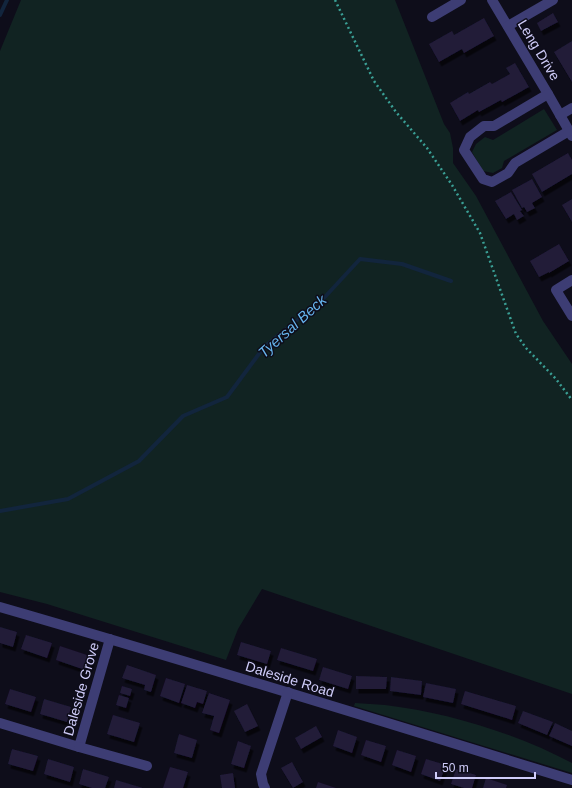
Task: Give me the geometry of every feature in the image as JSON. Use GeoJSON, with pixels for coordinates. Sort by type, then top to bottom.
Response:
{"type":"FeatureCollection","features":[{"type":"Feature","properties":{"kind":"street"},"geometry":{"type":"LineString","coordinates":[[432,17],[460,0]]}},
{"type":"Feature","properties":{"kind":"street","name":"Leng Drive"},"geometry":{"type":"LineString","coordinates":[[492,0],[570,134]]}},
{"type":"Feature","properties":{"kind":"street"},"geometry":{"type":"LineString","coordinates":[[508,26],[553,0]]}},
{"type":"Feature","properties":{"kind":"street"},"geometry":{"type":"LineString","coordinates":[[548,94],[494,126],[484,126],[470,137],[464,150],[483,179],[492,182],[508,173],[515,163],[570,134]]}},
{"type":"Feature","properties":{"kind":"street"},"geometry":{"type":"LineString","coordinates":[[560,116],[572,108]]}},
{"type":"Feature","properties":{"kind":"street"},"geometry":{"type":"LineString","coordinates":[[572,280],[556,290],[572,316]]}},
{"type":"Feature","properties":{"kind":"street","name":"Daleside Road"},"geometry":{"type":"LineString","coordinates":[[0,607],[288,692],[572,780]]}},
{"type":"Feature","properties":{"kind":"street","name":"Daleside Grove"},"geometry":{"type":"LineString","coordinates":[[80,747],[110,639]]}},
{"type":"Feature","properties":{"kind":"street"},"geometry":{"type":"LineString","coordinates":[[265,788],[261,774],[288,692]]}},
{"type":"Feature","properties":{"kind":"street","name":"Daleside Grove"},"geometry":{"type":"LineString","coordinates":[[0,723],[147,766]]}},
{"type":"Feature","properties":{"kind":"path"},"geometry":{"type":"LineString","coordinates":[[335,0],[374,81],[396,112],[427,148],[452,185],[480,233],[516,334],[526,348],[556,379],[572,400]]}},
{"type":"Feature","properties":{"kind":"shaded area"},"geometry":{"type":"Polygon","coordinates":[[[21,0],[395,0],[444,124],[450,133],[453,148],[453,163],[476,196],[543,321],[572,364],[572,694],[262,589],[238,629],[226,660],[47,604],[0,592],[0,51],[21,0]]]}},
{"type":"Feature","properties":{"kind":"shaded area"},"geometry":{"type":"Polygon","coordinates":[[[544,109],[557,130],[504,161],[502,168],[493,173],[483,171],[472,152],[476,144],[485,137],[493,140],[544,109]]]}},
{"type":"Feature","properties":{"kind":"shaded area"},"geometry":{"type":"Polygon","coordinates":[[[355,703],[385,705],[433,713],[481,726],[528,742],[572,763],[572,773],[354,706],[355,703]]]}},
{"type":"Feature","properties":{"kind":"building"},"geometry":{"type":"Polygon","coordinates":[[[553,13],[558,22],[541,31],[537,23],[553,13]]]}},
{"type":"Feature","properties":{"kind":"building"},"geometry":{"type":"Polygon","coordinates":[[[484,18],[494,36],[464,53],[462,49],[439,62],[429,44],[452,31],[454,35],[484,18]]]}},
{"type":"Feature","properties":{"kind":"building"},"geometry":{"type":"Polygon","coordinates":[[[572,41],[572,82],[554,52],[572,41]]]}},
{"type":"Feature","properties":{"kind":"building"},"geometry":{"type":"Polygon","coordinates":[[[515,63],[529,87],[502,102],[501,100],[479,112],[478,110],[460,121],[450,103],[468,92],[469,94],[490,82],[492,84],[510,74],[506,68],[515,63]]]}},
{"type":"Feature","properties":{"kind":"building"},"geometry":{"type":"Polygon","coordinates":[[[568,153],[572,160],[572,174],[542,192],[532,174],[568,153]]]}},
{"type":"Feature","properties":{"kind":"building"},"geometry":{"type":"Polygon","coordinates":[[[532,179],[542,197],[532,203],[535,208],[527,212],[524,207],[522,208],[512,190],[532,179]]]}},
{"type":"Feature","properties":{"kind":"building"},"geometry":{"type":"Polygon","coordinates":[[[511,192],[524,216],[517,220],[514,214],[506,219],[495,201],[511,192]]]}},
{"type":"Feature","properties":{"kind":"building"},"geometry":{"type":"Polygon","coordinates":[[[572,199],[572,222],[562,205],[572,199]]]}},
{"type":"Feature","properties":{"kind":"building"},"geometry":{"type":"Polygon","coordinates":[[[559,244],[569,261],[539,277],[530,261],[559,244]]]}},
{"type":"Feature","properties":{"kind":"building"},"geometry":{"type":"Polygon","coordinates":[[[0,627],[17,632],[13,647],[0,643],[0,627]]]}},
{"type":"Feature","properties":{"kind":"building"},"geometry":{"type":"Polygon","coordinates":[[[26,635],[52,643],[47,658],[21,649],[26,635]]]}},
{"type":"Feature","properties":{"kind":"building"},"geometry":{"type":"Polygon","coordinates":[[[241,642],[271,651],[267,664],[237,655],[241,642]]]}},
{"type":"Feature","properties":{"kind":"building"},"geometry":{"type":"Polygon","coordinates":[[[60,646],[93,657],[88,671],[56,660],[60,646]]]}},
{"type":"Feature","properties":{"kind":"building"},"geometry":{"type":"Polygon","coordinates":[[[281,648],[317,659],[313,671],[277,660],[281,648]]]}},
{"type":"Feature","properties":{"kind":"building"},"geometry":{"type":"Polygon","coordinates":[[[127,665],[156,675],[151,692],[144,690],[145,685],[122,678],[127,665]]]}},
{"type":"Feature","properties":{"kind":"building"},"geometry":{"type":"Polygon","coordinates":[[[323,667],[352,676],[348,689],[319,680],[323,667]]]}},
{"type":"Feature","properties":{"kind":"building"},"geometry":{"type":"Polygon","coordinates":[[[356,676],[387,677],[386,689],[356,689],[356,676]]]}},
{"type":"Feature","properties":{"kind":"building"},"geometry":{"type":"Polygon","coordinates":[[[391,677],[422,681],[421,695],[390,691],[391,677]]]}},
{"type":"Feature","properties":{"kind":"building"},"geometry":{"type":"Polygon","coordinates":[[[166,678],[185,684],[179,703],[160,696],[166,678]]]}},
{"type":"Feature","properties":{"kind":"building"},"geometry":{"type":"Polygon","coordinates":[[[426,683],[456,689],[453,703],[423,697],[426,683]]]}},
{"type":"Feature","properties":{"kind":"building"},"geometry":{"type":"Polygon","coordinates":[[[187,685],[207,691],[203,704],[197,702],[195,708],[181,703],[187,685]]]}},
{"type":"Feature","properties":{"kind":"building"},"geometry":{"type":"Polygon","coordinates":[[[122,686],[132,689],[130,696],[120,693],[122,686]]]}},
{"type":"Feature","properties":{"kind":"building"},"geometry":{"type":"Polygon","coordinates":[[[10,689],[36,697],[31,712],[5,704],[10,689]]]}},
{"type":"Feature","properties":{"kind":"building"},"geometry":{"type":"Polygon","coordinates":[[[465,691],[516,706],[512,720],[461,704],[465,691]]]}},
{"type":"Feature","properties":{"kind":"building"},"geometry":{"type":"Polygon","coordinates":[[[209,693],[230,700],[219,733],[210,730],[214,716],[202,713],[209,693]]]}},
{"type":"Feature","properties":{"kind":"building"},"geometry":{"type":"Polygon","coordinates":[[[119,695],[129,698],[126,708],[116,705],[119,695]]]}},
{"type":"Feature","properties":{"kind":"building"},"geometry":{"type":"Polygon","coordinates":[[[44,699],[71,707],[67,722],[40,714],[44,699]]]}},
{"type":"Feature","properties":{"kind":"building"},"geometry":{"type":"Polygon","coordinates":[[[247,704],[258,726],[245,732],[234,711],[247,704]]]}},
{"type":"Feature","properties":{"kind":"building"},"geometry":{"type":"Polygon","coordinates":[[[523,711],[553,722],[547,735],[518,723],[523,711]]]}},
{"type":"Feature","properties":{"kind":"building"},"geometry":{"type":"Polygon","coordinates":[[[113,715],[140,723],[134,742],[107,734],[113,715]]]}},
{"type":"Feature","properties":{"kind":"building"},"geometry":{"type":"Polygon","coordinates":[[[555,723],[572,731],[572,746],[549,736],[555,723]]]}},
{"type":"Feature","properties":{"kind":"building"},"geometry":{"type":"Polygon","coordinates":[[[316,726],[322,737],[301,749],[295,738],[316,726]]]}},
{"type":"Feature","properties":{"kind":"building"},"geometry":{"type":"Polygon","coordinates":[[[338,730],[357,737],[352,753],[333,746],[338,730]]]}},
{"type":"Feature","properties":{"kind":"building"},"geometry":{"type":"Polygon","coordinates":[[[179,734],[197,740],[192,758],[174,753],[179,734]]]}},
{"type":"Feature","properties":{"kind":"building"},"geometry":{"type":"Polygon","coordinates":[[[366,740],[386,746],[381,762],[361,755],[366,740]]]}},
{"type":"Feature","properties":{"kind":"building"},"geometry":{"type":"Polygon","coordinates":[[[238,741],[251,746],[244,768],[231,764],[238,741]]]}},
{"type":"Feature","properties":{"kind":"building"},"geometry":{"type":"Polygon","coordinates":[[[12,749],[38,756],[33,771],[8,764],[12,749]]]}},
{"type":"Feature","properties":{"kind":"building"},"geometry":{"type":"Polygon","coordinates":[[[397,750],[416,756],[411,772],[392,765],[397,750]]]}},
{"type":"Feature","properties":{"kind":"building"},"geometry":{"type":"Polygon","coordinates":[[[48,759],[74,767],[70,782],[44,774],[48,759]]]}},
{"type":"Feature","properties":{"kind":"building"},"geometry":{"type":"Polygon","coordinates":[[[426,759],[446,765],[440,781],[421,774],[426,759]]]}},
{"type":"Feature","properties":{"kind":"building"},"geometry":{"type":"Polygon","coordinates":[[[292,762],[303,782],[293,788],[281,768],[292,762]]]}},
{"type":"Feature","properties":{"kind":"building"},"geometry":{"type":"Polygon","coordinates":[[[170,767],[188,772],[183,788],[163,788],[170,767]]]}},
{"type":"Feature","properties":{"kind":"building"},"geometry":{"type":"Polygon","coordinates":[[[83,769],[109,777],[105,788],[92,788],[79,784],[83,769]]]}},
{"type":"Feature","properties":{"kind":"building"},"geometry":{"type":"Polygon","coordinates":[[[456,769],[476,775],[472,788],[464,788],[451,784],[456,769]]]}},
{"type":"Feature","properties":{"kind":"building"},"geometry":{"type":"Polygon","coordinates":[[[233,773],[235,788],[222,788],[220,775],[233,773]]]}},
{"type":"Feature","properties":{"kind":"building"},"geometry":{"type":"Polygon","coordinates":[[[486,778],[507,785],[506,788],[483,788],[486,778]]]}},
{"type":"Feature","properties":{"kind":"building"},"geometry":{"type":"Polygon","coordinates":[[[116,780],[143,788],[114,788],[116,780]]]}},
{"type":"Feature","properties":{"kind":"building"},"geometry":{"type":"Polygon","coordinates":[[[318,782],[336,788],[316,788],[318,782]]]}},
{"type":"Feature","properties":{"kind":"waterway","name":"Tyersal Beck"},"geometry":{"type":"LineString","coordinates":[[0,15],[7,0]]}},
{"type":"Feature","properties":{"kind":"waterway","name":"Tyersal Beck"},"geometry":{"type":"LineString","coordinates":[[0,511],[68,499],[139,461],[183,416],[227,397],[264,347],[323,299],[360,259],[402,264],[451,281]]}}]}
